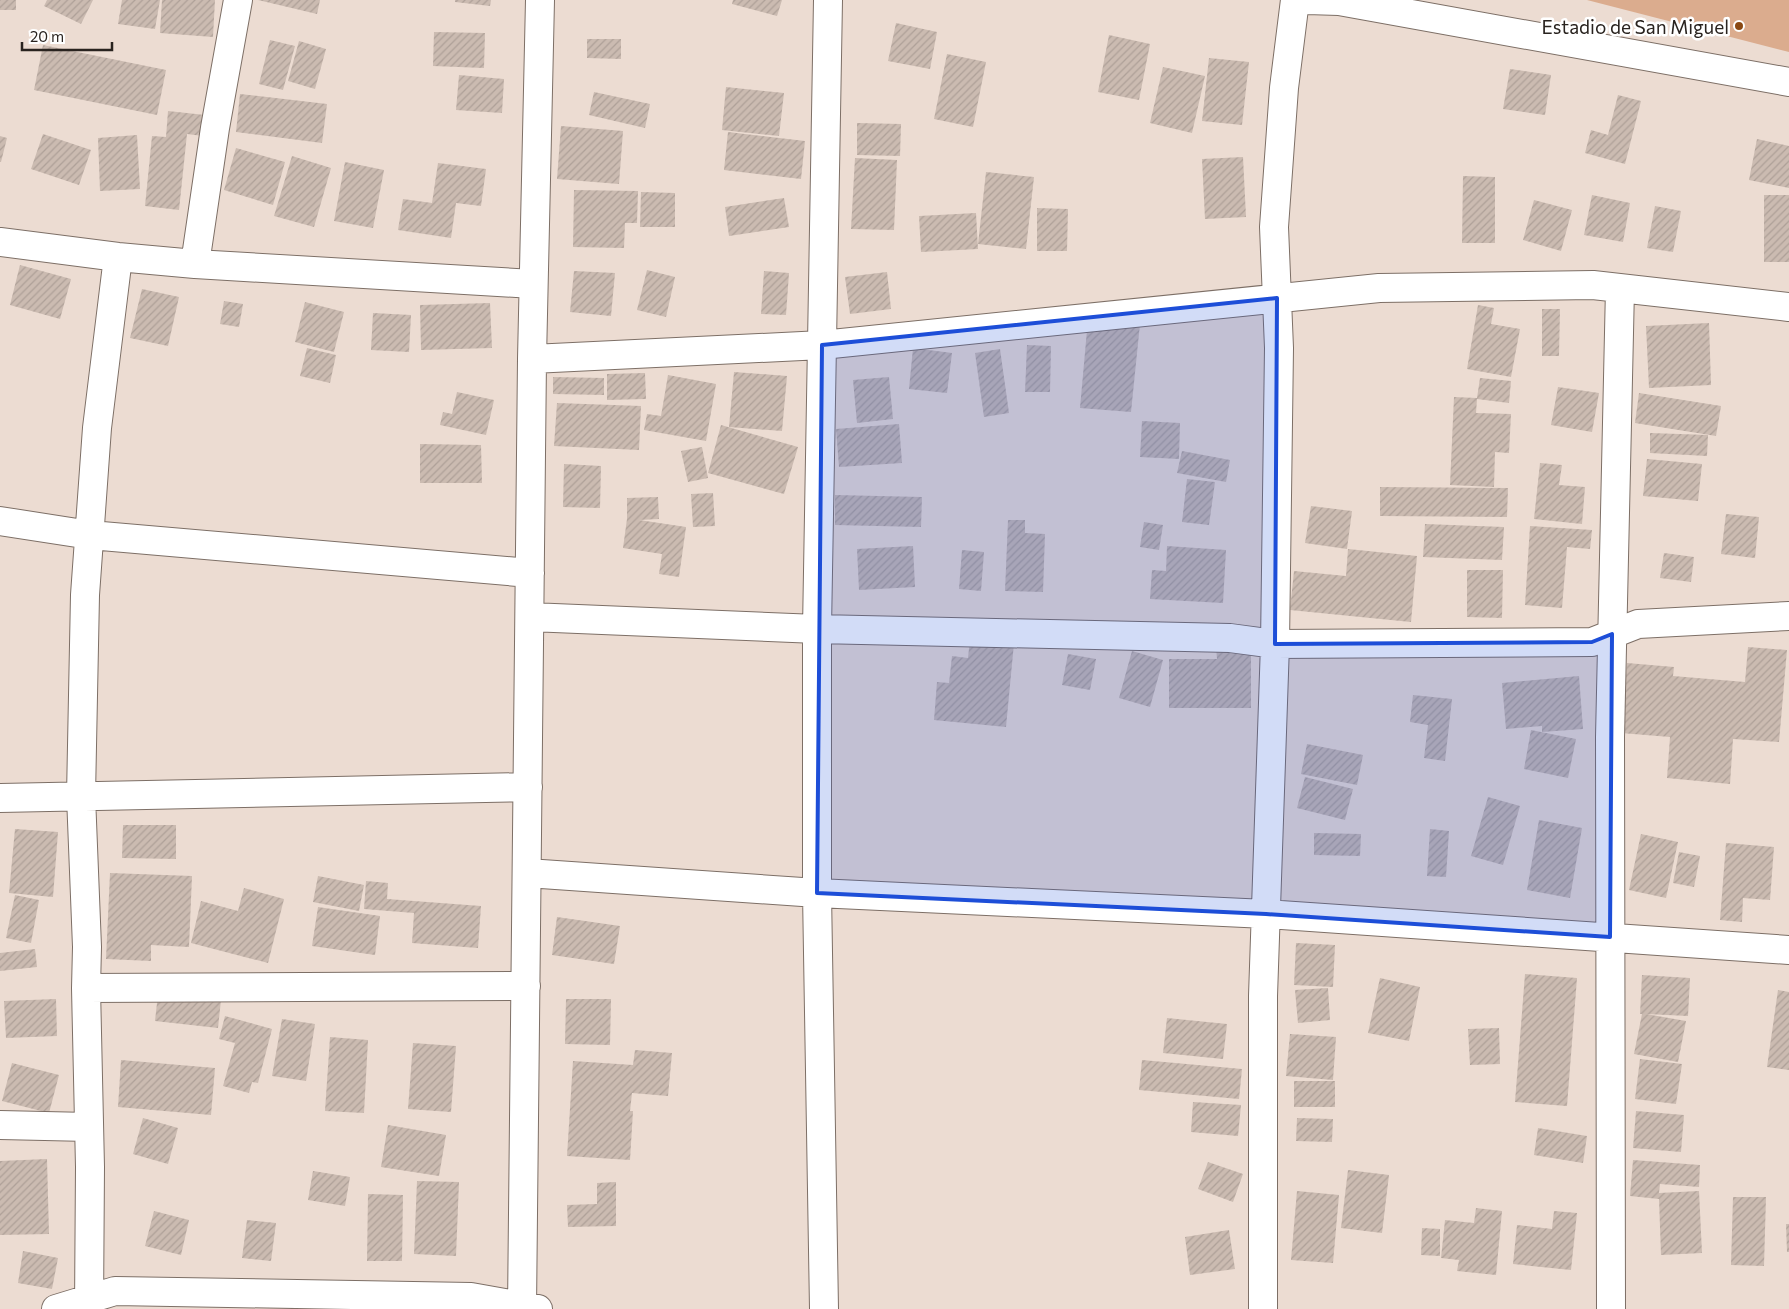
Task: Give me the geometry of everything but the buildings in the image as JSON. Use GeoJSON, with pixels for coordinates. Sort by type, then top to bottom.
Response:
{"type":"FeatureCollection","features":[{"type":"Feature","properties":{"kind":"street"},"geometry":{"type":"LineString","coordinates":[[195,264],[215,128],[238,0]]}},
{"type":"Feature","properties":{"kind":"street"},"geometry":{"type":"LineString","coordinates":[[56,1309],[89,1304],[115,1291],[471,1297],[527,1308],[526,986],[532,359],[540,0]]}},
{"type":"Feature","properties":{"kind":"street"},"geometry":{"type":"LineString","coordinates":[[824,1309],[817,892],[817,628],[828,0]]}},
{"type":"Feature","properties":{"kind":"street"},"geometry":{"type":"LineString","coordinates":[[1262,1309],[1263,996],[1275,644],[1279,348],[1274,227],[1284,88],[1295,0]]}},
{"type":"Feature","properties":{"kind":"street"},"geometry":{"type":"LineString","coordinates":[[1307,0],[1339,1],[1789,82]]}},
{"type":"Feature","properties":{"kind":"street"},"geometry":{"type":"LineString","coordinates":[[0,242],[118,257],[195,264],[534,284]]}},
{"type":"Feature","properties":{"kind":"street"},"geometry":{"type":"LineString","coordinates":[[89,1304],[89,1127],[81,796],[85,595],[97,428],[118,257]]}},
{"type":"Feature","properties":{"kind":"street"},"geometry":{"type":"LineString","coordinates":[[532,359],[822,345],[1379,288],[1593,285],[1789,308]]}},
{"type":"Feature","properties":{"kind":"street"},"geometry":{"type":"LineString","coordinates":[[1611,1309],[1610,737],[1620,288]]}},
{"type":"Feature","properties":{"kind":"street"},"geometry":{"type":"LineString","coordinates":[[0,521],[90,535],[530,573]]}},
{"type":"Feature","properties":{"kind":"street"},"geometry":{"type":"LineString","coordinates":[[530,617],[817,628],[1230,638],[1275,644],[1592,642],[1638,624],[1789,616]]}},
{"type":"Feature","properties":{"kind":"street"},"geometry":{"type":"LineString","coordinates":[[0,798],[528,787]]}},
{"type":"Feature","properties":{"kind":"street"},"geometry":{"type":"LineString","coordinates":[[527,873],[817,892],[1266,914],[1789,950]]}},
{"type":"Feature","properties":{"kind":"street"},"geometry":{"type":"LineString","coordinates":[[86,988],[526,986]]}},
{"type":"Feature","properties":{"kind":"street"},"geometry":{"type":"LineString","coordinates":[[0,1125],[89,1127]]}},
{"type":"Feature","properties":{"kind":"highlighted area"},"geometry":{"type":"Polygon","coordinates":[[[1277,298],[1275,644],[1592,642],[1612,634],[1610,937],[1266,914],[817,893],[822,345],[1277,298]]]}},
{"type":"Feature","properties":{"kind":"shaded area","name":"Estadio de San Miguel"},"geometry":{"type":"Polygon","coordinates":[[[1587,0],[1789,0],[1789,52],[1587,0]]]}},
{"type":"Feature","properties":{"kind":"place","name":"Estadio de San Miguel"},"geometry":{"type":"Point","coordinates":[1739,26]}}]}
